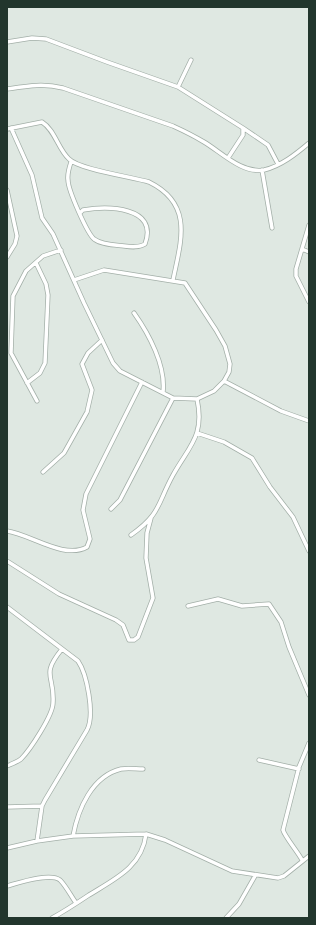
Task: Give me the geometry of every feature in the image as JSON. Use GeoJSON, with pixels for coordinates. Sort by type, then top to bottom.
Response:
{"type":"FeatureCollection","features":[{"type":"Feature","properties":{"kind":"street"},"geometry":{"type":"LineString","coordinates":[[7,42],[32,38],[46,39],[107,62],[178,86],[268,145],[278,164]]}},
{"type":"Feature","properties":{"kind":"street"},"geometry":{"type":"LineString","coordinates":[[178,86],[191,60]]}},
{"type":"Feature","properties":{"kind":"street"},"geometry":{"type":"LineString","coordinates":[[7,89],[38,85],[50,85],[63,88],[173,126],[191,134],[228,158],[248,168],[262,170],[278,164],[290,158],[309,143]]}},
{"type":"Feature","properties":{"kind":"street"},"geometry":{"type":"LineString","coordinates":[[74,280],[104,270],[185,283],[189,287],[225,346],[230,364],[229,372],[224,381],[214,391],[197,399],[174,398],[117,368],[102,340],[74,280],[60,250],[53,234],[42,218],[30,170],[9,128],[42,122],[47,125],[71,162],[149,182],[161,188],[167,194],[181,220],[182,229],[173,280]]}},
{"type":"Feature","properties":{"kind":"street"},"geometry":{"type":"LineString","coordinates":[[228,158],[243,135],[243,128]]}},
{"type":"Feature","properties":{"kind":"street"},"geometry":{"type":"LineString","coordinates":[[71,162],[68,177],[69,187],[80,213],[89,232],[95,240],[135,247],[145,244],[148,235],[148,227],[144,219],[136,214],[124,210],[95,208],[83,210],[80,213]]}},
{"type":"Feature","properties":{"kind":"street"},"geometry":{"type":"LineString","coordinates":[[262,170],[272,228]]}},
{"type":"Feature","properties":{"kind":"street"},"geometry":{"type":"LineString","coordinates":[[7,190],[17,236],[15,244],[7,257]]}},
{"type":"Feature","properties":{"kind":"street"},"geometry":{"type":"LineString","coordinates":[[309,226],[298,260],[296,276],[309,302]]}},
{"type":"Feature","properties":{"kind":"street"},"geometry":{"type":"LineString","coordinates":[[302,249],[309,252]]}},
{"type":"Feature","properties":{"kind":"street"},"geometry":{"type":"LineString","coordinates":[[37,401],[11,353],[12,305],[14,292],[26,271],[48,254],[60,250]]}},
{"type":"Feature","properties":{"kind":"street"},"geometry":{"type":"LineString","coordinates":[[27,383],[40,373],[45,363],[48,295],[46,284],[36,263]]}},
{"type":"Feature","properties":{"kind":"street"},"geometry":{"type":"LineString","coordinates":[[134,313],[155,349],[163,376],[163,392]]}},
{"type":"Feature","properties":{"kind":"street"},"geometry":{"type":"LineString","coordinates":[[43,472],[64,453],[87,412],[92,390],[82,364],[88,353],[102,340]]}},
{"type":"Feature","properties":{"kind":"street"},"geometry":{"type":"LineString","coordinates":[[224,381],[263,403],[297,419],[309,421]]}},
{"type":"Feature","properties":{"kind":"street"},"geometry":{"type":"LineString","coordinates":[[7,531],[18,533],[53,547],[69,550],[83,549],[87,547],[90,539],[83,510],[86,494],[142,382]]}},
{"type":"Feature","properties":{"kind":"street"},"geometry":{"type":"LineString","coordinates":[[111,510],[120,500],[174,398]]}},
{"type":"Feature","properties":{"kind":"street"},"geometry":{"type":"LineString","coordinates":[[131,534],[151,518],[160,505],[173,475],[193,445],[197,433],[199,413],[197,399]]}},
{"type":"Feature","properties":{"kind":"street"},"geometry":{"type":"LineString","coordinates":[[197,433],[224,442],[252,458],[270,487],[293,517],[309,551]]}},
{"type":"Feature","properties":{"kind":"street"},"geometry":{"type":"LineString","coordinates":[[7,561],[63,597],[108,614],[122,625],[130,640],[134,640],[138,637],[153,598],[146,558],[148,532],[151,518]]}},
{"type":"Feature","properties":{"kind":"street"},"geometry":{"type":"LineString","coordinates":[[188,606],[218,599],[242,606],[269,604],[281,622],[289,648],[309,695]]}},
{"type":"Feature","properties":{"kind":"street"},"geometry":{"type":"LineString","coordinates":[[7,607],[78,661],[83,670],[92,719],[79,745],[42,806],[37,841]]}},
{"type":"Feature","properties":{"kind":"street"},"geometry":{"type":"LineString","coordinates":[[7,766],[21,758],[50,715],[54,702],[49,667],[62,649]]}},
{"type":"Feature","properties":{"kind":"street"},"geometry":{"type":"LineString","coordinates":[[302,860],[294,846],[284,835],[283,830],[299,768],[309,744]]}},
{"type":"Feature","properties":{"kind":"street"},"geometry":{"type":"LineString","coordinates":[[259,760],[299,768]]}},
{"type":"Feature","properties":{"kind":"street"},"geometry":{"type":"LineString","coordinates":[[73,836],[80,811],[100,780],[121,769],[143,769]]}},
{"type":"Feature","properties":{"kind":"street"},"geometry":{"type":"LineString","coordinates":[[7,808],[42,806]]}},
{"type":"Feature","properties":{"kind":"street"},"geometry":{"type":"LineString","coordinates":[[7,848],[37,841],[73,836],[146,834],[165,840],[232,872],[255,876],[283,877],[302,860],[309,856]]}},
{"type":"Feature","properties":{"kind":"street"},"geometry":{"type":"LineString","coordinates":[[52,918],[129,869],[140,856],[146,834]]}},
{"type":"Feature","properties":{"kind":"street"},"geometry":{"type":"LineString","coordinates":[[226,918],[239,904],[255,876]]}},
{"type":"Feature","properties":{"kind":"street"},"geometry":{"type":"LineString","coordinates":[[7,886],[34,879],[54,877],[61,882],[76,903]]}}]}
